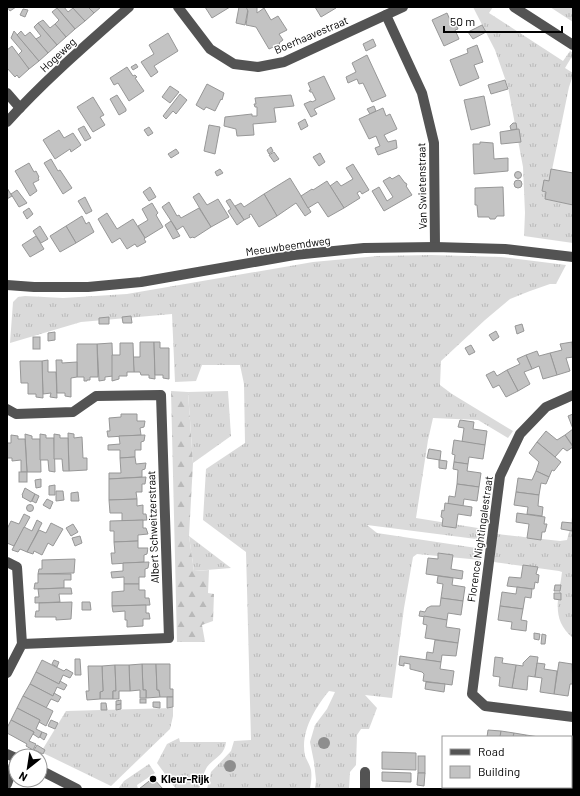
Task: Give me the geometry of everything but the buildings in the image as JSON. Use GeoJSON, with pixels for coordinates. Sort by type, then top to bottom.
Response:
{"type":"FeatureCollection","features":[{"type":"Feature","properties":{"kind":"street","name":"Hogeweg"},"geometry":{"type":"LineString","coordinates":[[7,122],[66,63],[128,7]]}},
{"type":"Feature","properties":{"kind":"street","name":"Boerhaavestraat"},"geometry":{"type":"LineString","coordinates":[[178,7],[210,50],[234,64],[258,67],[284,62],[403,7]]}},
{"type":"Feature","properties":{"kind":"street"},"geometry":{"type":"LineString","coordinates":[[514,7],[573,45]]}},
{"type":"Feature","properties":{"kind":"street","name":"Van Swietenstraat"},"geometry":{"type":"LineString","coordinates":[[386,15],[422,93],[434,143],[435,247]]}},
{"type":"Feature","properties":{"kind":"street"},"geometry":{"type":"LineString","coordinates":[[7,93],[20,108]]}},
{"type":"Feature","properties":{"kind":"street","name":"Meeuwbeemdweg"},"geometry":{"type":"LineString","coordinates":[[7,285],[34,287],[88,287],[140,282],[294,255],[364,248],[435,247],[505,249],[573,257]]}},
{"type":"Feature","properties":{"kind":"street","name":"Albert Schweitzerstraat"},"geometry":{"type":"LineString","coordinates":[[7,410],[16,414],[73,412],[96,396],[161,395],[169,638],[22,644]]}},
{"type":"Feature","properties":{"kind":"street","name":"Florence Nightingalestraat"},"geometry":{"type":"LineString","coordinates":[[573,395],[546,407],[520,434],[500,476],[472,694],[485,706],[573,717]]}},
{"type":"Feature","properties":{"kind":"street"},"geometry":{"type":"LineString","coordinates":[[7,562],[17,567],[22,644],[7,673]]}},
{"type":"Feature","properties":{"kind":"street"},"geometry":{"type":"LineString","coordinates":[[365,789],[366,772]]}},
{"type":"Feature","properties":{"kind":"street"},"geometry":{"type":"LineString","coordinates":[[48,774],[77,789]]}},
{"type":"Feature","properties":{"kind":"green space"},"geometry":{"type":"Polygon","coordinates":[[[473,7],[493,7],[489,13],[563,61],[570,51],[573,53],[573,59],[571,58],[565,68],[573,73],[573,75],[569,87],[546,199],[573,205],[573,243],[524,236],[525,213],[523,167],[508,87],[495,50],[473,7]]]}},
{"type":"Feature","properties":{"kind":"green space"},"geometry":{"type":"Polygon","coordinates":[[[550,7],[573,7],[573,22],[550,7]]]}},
{"type":"Feature","properties":{"kind":"green space"},"geometry":{"type":"Polygon","coordinates":[[[431,255],[501,257],[566,265],[556,284],[550,284],[510,299],[441,361],[440,385],[452,394],[513,431],[508,438],[478,420],[433,418],[428,440],[416,518],[484,529],[484,540],[367,525],[377,533],[483,549],[481,560],[417,554],[413,557],[404,608],[392,698],[365,695],[377,708],[369,729],[361,729],[357,735],[356,765],[350,772],[349,789],[315,789],[316,780],[310,742],[315,725],[327,709],[335,692],[329,691],[314,713],[305,738],[305,756],[311,772],[310,789],[207,789],[211,772],[231,751],[234,741],[251,740],[246,552],[203,520],[206,469],[245,443],[244,384],[240,365],[202,365],[196,381],[175,382],[172,314],[81,322],[10,343],[13,302],[18,297],[25,296],[63,298],[127,294],[313,262],[378,256],[431,255]]]}},
{"type":"Feature","properties":{"kind":"green space"},"geometry":{"type":"Polygon","coordinates":[[[171,391],[188,392],[193,463],[189,536],[194,571],[209,570],[208,593],[214,594],[213,621],[202,625],[205,642],[177,642],[171,391]]]}},
{"type":"Feature","properties":{"kind":"green space"},"geometry":{"type":"Polygon","coordinates":[[[228,391],[231,436],[193,463],[188,392],[228,391]]]}},
{"type":"Feature","properties":{"kind":"green space"},"geometry":{"type":"Polygon","coordinates":[[[573,509],[573,638],[566,631],[559,616],[558,599],[562,572],[494,562],[497,534],[560,541],[567,540],[573,509]]]}},
{"type":"Feature","properties":{"kind":"green space"},"geometry":{"type":"Polygon","coordinates":[[[189,536],[231,568],[194,571],[189,536]]]}},
{"type":"Feature","properties":{"kind":"green space"},"geometry":{"type":"Polygon","coordinates":[[[173,708],[173,716],[170,729],[111,786],[48,755],[48,748],[43,748],[66,711],[173,708]]]}},
{"type":"Feature","properties":{"kind":"green space"},"geometry":{"type":"Polygon","coordinates":[[[179,738],[180,742],[226,742],[224,750],[207,767],[199,789],[176,789],[157,763],[167,744],[179,738]]]}},
{"type":"Feature","properties":{"kind":"green space"},"geometry":{"type":"Polygon","coordinates":[[[149,764],[155,773],[137,785],[138,789],[118,789],[124,781],[149,764]]]}},
{"type":"Feature","properties":{"kind":"place","name":"Kleur-Rijk"},"geometry":{"type":"Point","coordinates":[153,779]}}]}
